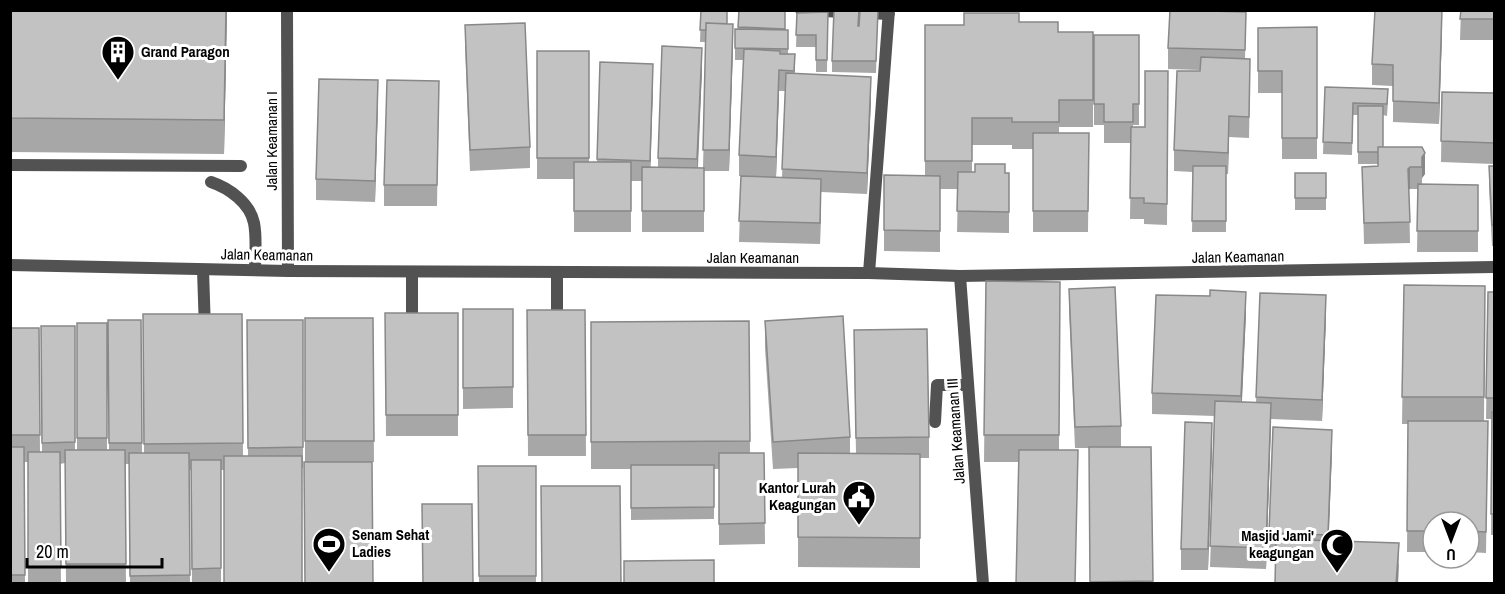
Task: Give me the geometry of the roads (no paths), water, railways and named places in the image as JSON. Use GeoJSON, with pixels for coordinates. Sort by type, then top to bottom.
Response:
{"type":"FeatureCollection","features":[{"type":"Feature","properties":{"kind":"street","name":"Jalan Keamanan I"},"geometry":{"type":"LineString","coordinates":[[287,10],[288,271]]}},
{"type":"Feature","properties":{"kind":"street"},"geometry":{"type":"LineString","coordinates":[[801,10],[889,12],[869,273]]}},
{"type":"Feature","properties":{"kind":"street"},"geometry":{"type":"LineString","coordinates":[[10,165],[241,166]]}},
{"type":"Feature","properties":{"kind":"street"},"geometry":{"type":"LineString","coordinates":[[211,182],[232,192],[248,209],[254,222],[255,270]]}},
{"type":"Feature","properties":{"kind":"street","name":"Jalan Keamanan"},"geometry":{"type":"LineString","coordinates":[[10,265],[288,271],[869,273],[960,276],[1494,267]]}},
{"type":"Feature","properties":{"kind":"street"},"geometry":{"type":"LineString","coordinates":[[203,270],[205,338]]}},
{"type":"Feature","properties":{"kind":"street"},"geometry":{"type":"LineString","coordinates":[[412,272],[412,332]]}},
{"type":"Feature","properties":{"kind":"street"},"geometry":{"type":"LineString","coordinates":[[557,273],[557,329]]}},
{"type":"Feature","properties":{"kind":"street","name":"Jalan Keamanan III"},"geometry":{"type":"LineString","coordinates":[[960,276],[983,584]]}},
{"type":"Feature","properties":{"kind":"street"},"geometry":{"type":"LineString","coordinates":[[935,422],[937,385],[968,385]]}},
{"type":"Feature","properties":{"kind":"place","name":"Grand Paragon"},"geometry":{"type":"Point","coordinates":[118,81]}},
{"type":"Feature","properties":{"kind":"place","name":"Kantor Lurah Keagungan"},"geometry":{"type":"Point","coordinates":[859,526]}},
{"type":"Feature","properties":{"kind":"place","name":"Senam Sehat Ladies"},"geometry":{"type":"Point","coordinates":[329,573]}},
{"type":"Feature","properties":{"kind":"place","name":"Masjid Jami' keagungan"},"geometry":{"type":"Point","coordinates":[1337,574]}}]}
